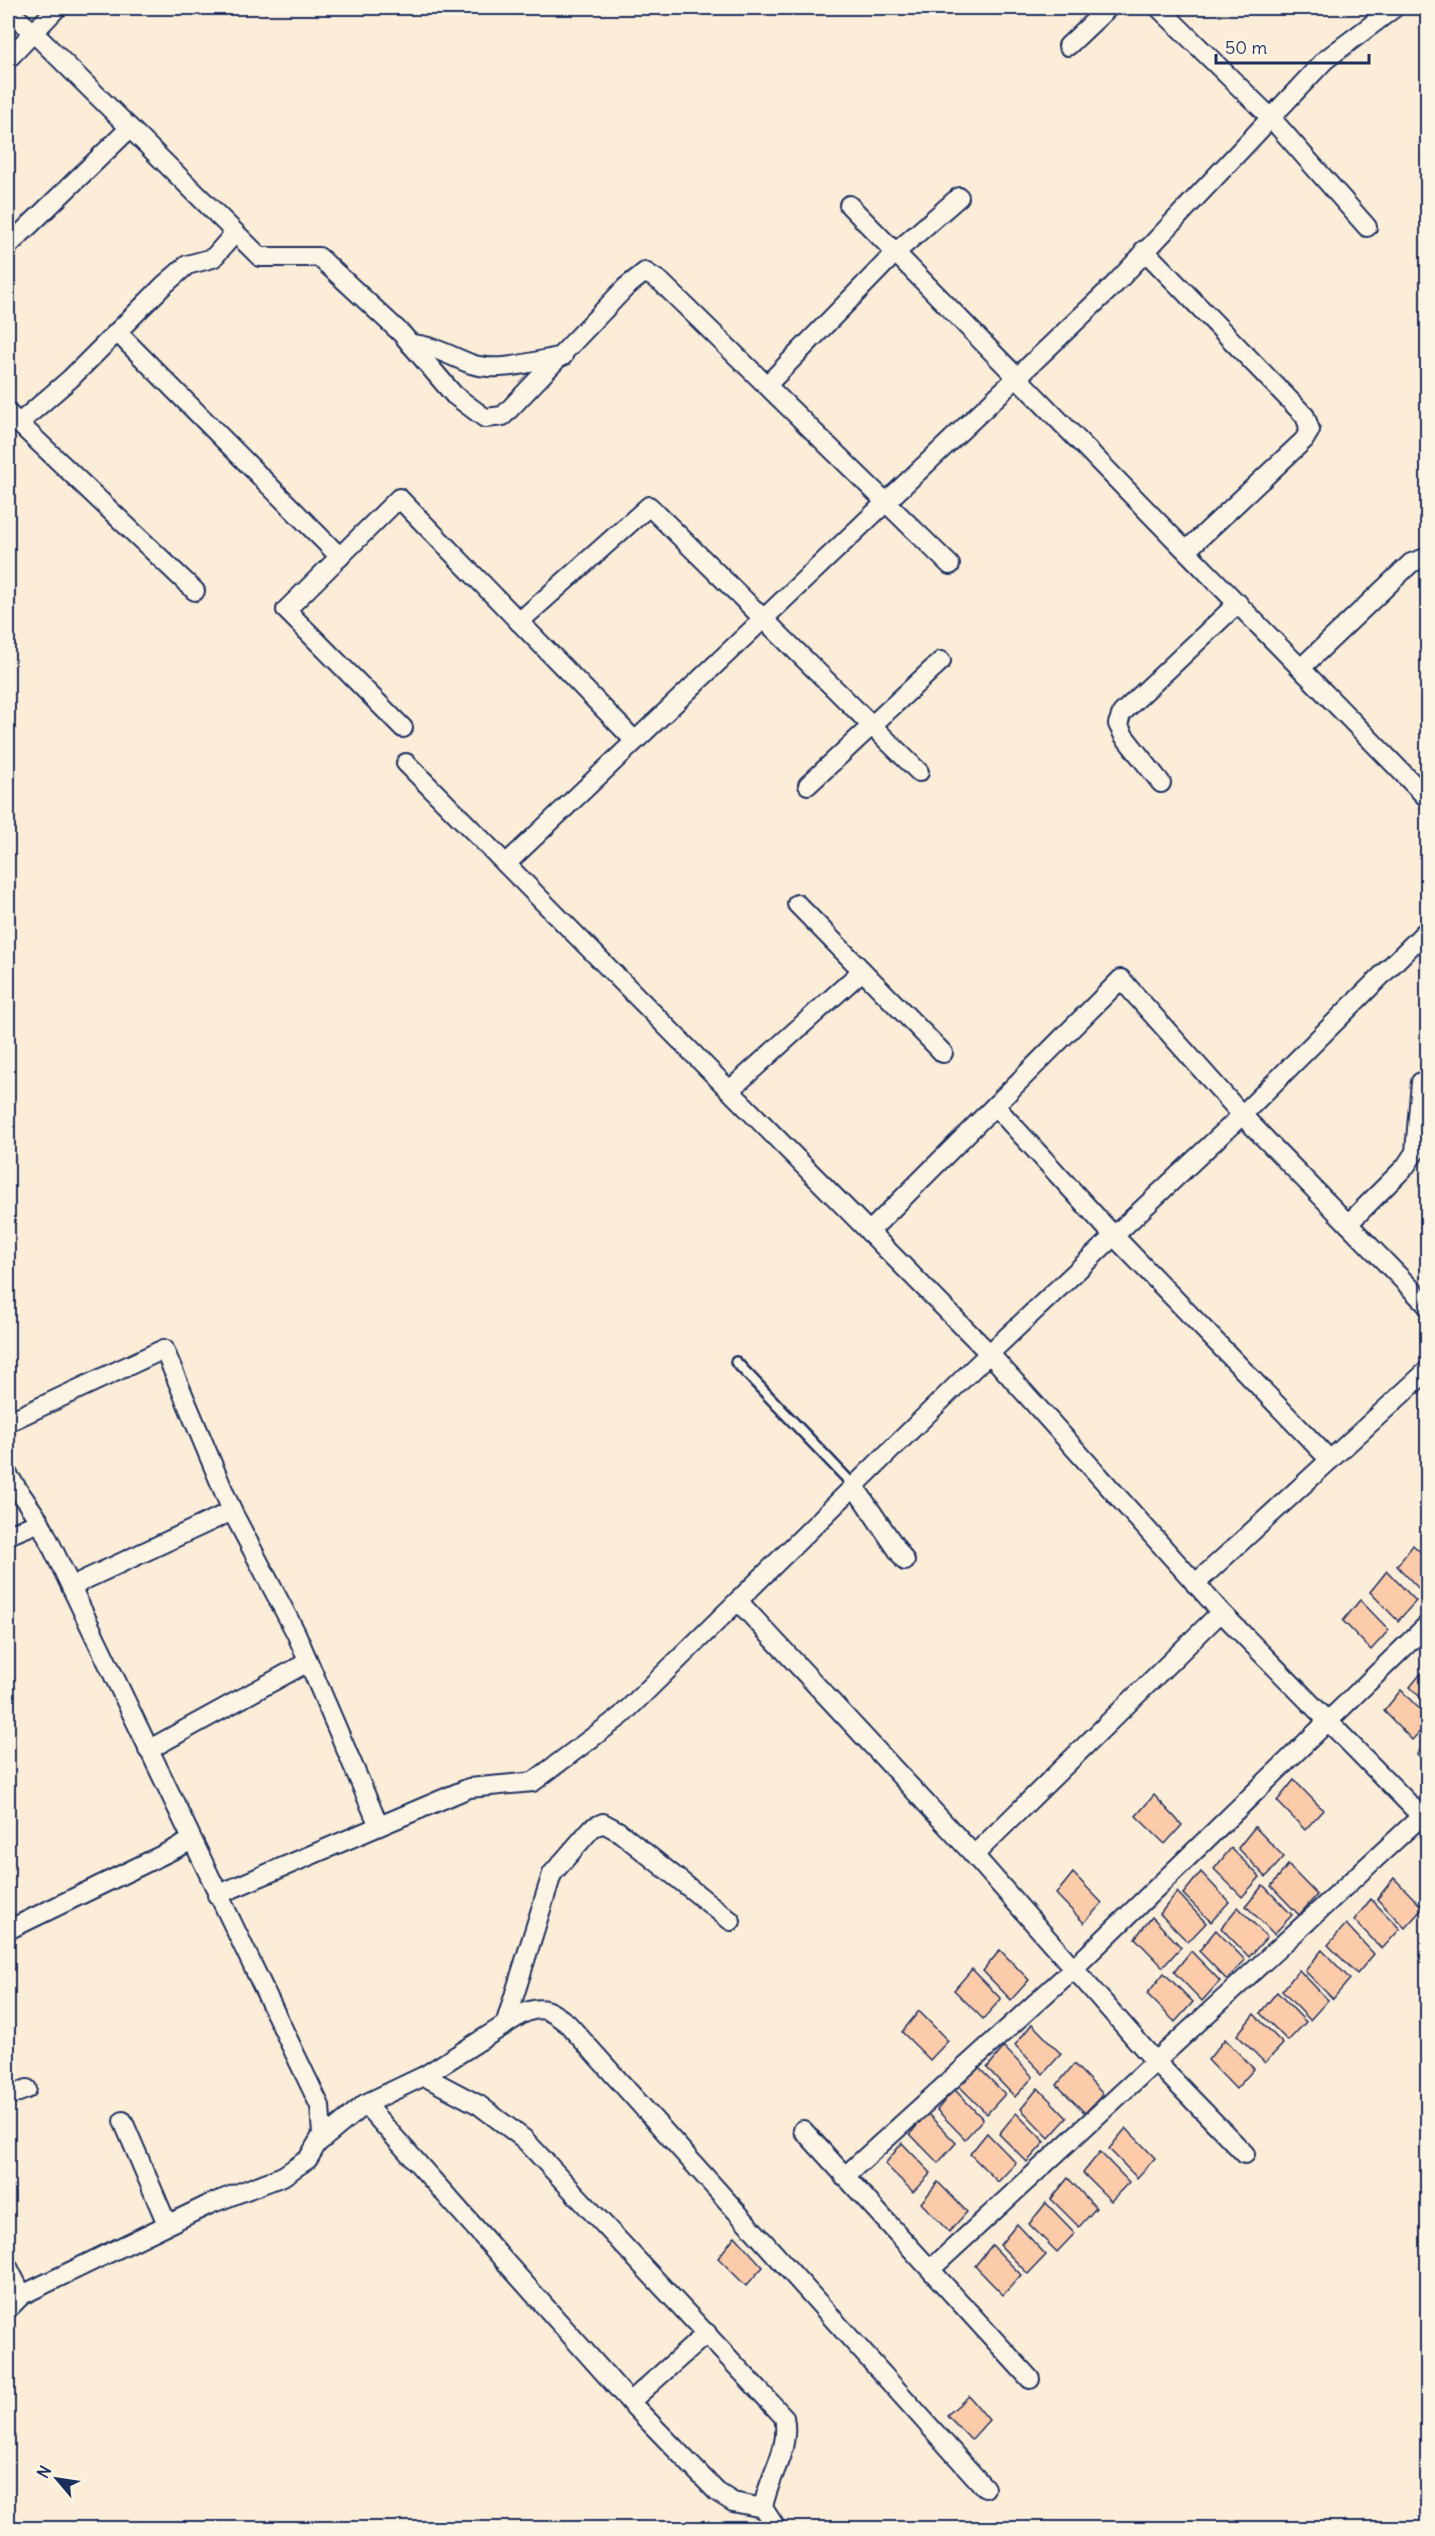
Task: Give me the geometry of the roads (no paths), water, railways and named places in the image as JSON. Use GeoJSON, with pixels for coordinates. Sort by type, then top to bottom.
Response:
{"type":"FeatureCollection","features":[{"type":"Feature","properties":{"kind":"street"},"geometry":{"type":"LineString","coordinates":[[8,59],[57,8]]}},
{"type":"Feature","properties":{"kind":"street"},"geometry":{"type":"LineString","coordinates":[[1068,46],[1108,8]]}},
{"type":"Feature","properties":{"kind":"street"},"geometry":{"type":"LineString","coordinates":[[1159,8],[1271,118],[1367,226]]}},
{"type":"Feature","properties":{"kind":"street"},"geometry":{"type":"LineString","coordinates":[[507,864],[1115,284],[1144,250],[1325,60],[1394,8]]}},
{"type":"Feature","properties":{"kind":"street"},"geometry":{"type":"LineString","coordinates":[[8,10],[260,257],[319,257],[410,344],[454,395],[485,418],[503,416],[563,356],[626,287],[645,272],[661,282],[950,565]]}},
{"type":"Feature","properties":{"kind":"street"},"geometry":{"type":"LineString","coordinates":[[8,246],[130,128]]}},
{"type":"Feature","properties":{"kind":"street"},"geometry":{"type":"LineString","coordinates":[[767,385],[896,252],[959,197]]}},
{"type":"Feature","properties":{"kind":"street"},"geometry":{"type":"LineString","coordinates":[[849,205],[1428,799]]}},
{"type":"Feature","properties":{"kind":"street"},"geometry":{"type":"LineString","coordinates":[[195,591],[13,418],[70,379],[187,265],[213,258],[235,233]]}},
{"type":"Feature","properties":{"kind":"street"},"geometry":{"type":"LineString","coordinates":[[1144,250],[1305,416],[1310,430],[1304,440],[1187,550]]}},
{"type":"Feature","properties":{"kind":"street"},"geometry":{"type":"LineString","coordinates":[[117,332],[340,557]]}},
{"type":"Feature","properties":{"kind":"street"},"geometry":{"type":"LineString","coordinates":[[410,344],[428,345],[474,364],[507,366],[563,356]]}},
{"type":"Feature","properties":{"kind":"street"},"geometry":{"type":"LineString","coordinates":[[403,728],[286,610],[399,498],[635,741]]}},
{"type":"Feature","properties":{"kind":"street"},"geometry":{"type":"LineString","coordinates":[[519,622],[649,506],[762,621],[919,772]]}},
{"type":"Feature","properties":{"kind":"street"},"geometry":{"type":"LineString","coordinates":[[1301,668],[1411,563],[1428,556]]}},
{"type":"Feature","properties":{"kind":"street"},"geometry":{"type":"LineString","coordinates":[[1161,783],[1124,736],[1118,724],[1122,713],[1238,603]]}},
{"type":"Feature","properties":{"kind":"street"},"geometry":{"type":"LineString","coordinates":[[808,785],[941,661]]}},
{"type":"Feature","properties":{"kind":"street"},"geometry":{"type":"LineString","coordinates":[[406,763],[989,1353],[1221,1612],[1326,1720],[1425,1816],[1155,2061],[931,2270]]}},
{"type":"Feature","properties":{"kind":"street"},"geometry":{"type":"LineString","coordinates":[[797,904],[943,1053]]}},
{"type":"Feature","properties":{"kind":"street"},"geometry":{"type":"LineString","coordinates":[[216,1896],[469,1788],[533,1782],[621,1716],[989,1353],[1242,1115],[1428,929]]}},
{"type":"Feature","properties":{"kind":"street"},"geometry":{"type":"LineString","coordinates":[[730,1090],[862,970]]}},
{"type":"Feature","properties":{"kind":"street"},"geometry":{"type":"LineString","coordinates":[[869,1232],[1121,979],[1242,1115],[1428,1306]]}},
{"type":"Feature","properties":{"kind":"street"},"geometry":{"type":"LineString","coordinates":[[1348,1224],[1405,1167],[1415,1152],[1421,1082]]}},
{"type":"Feature","properties":{"kind":"street"},"geometry":{"type":"LineString","coordinates":[[995,1106],[1114,1236],[1330,1460]]}},
{"type":"Feature","properties":{"kind":"street"},"geometry":{"type":"LineString","coordinates":[[8,1422],[164,1349],[232,1511],[308,1662],[379,1826]]}},
{"type":"Feature","properties":{"kind":"street"},"geometry":{"type":"LineString","coordinates":[[1196,1584],[1428,1370]]}},
{"type":"Feature","properties":{"kind":"street"},"geometry":{"type":"LineString","coordinates":[[8,1475],[40,1522],[216,1896],[320,2106],[322,2135],[309,2159],[283,2176],[210,2204],[167,2224],[22,2295],[8,2309]]}},
{"type":"Feature","properties":{"kind":"street"},"geometry":{"type":"LineString","coordinates":[[854,1486],[905,1561]]}},
{"type":"Feature","properties":{"kind":"street"},"geometry":{"type":"LineString","coordinates":[[72,1589],[82,1581],[232,1511]]}},
{"type":"Feature","properties":{"kind":"street"},"geometry":{"type":"LineString","coordinates":[[8,1535],[40,1522]]}},
{"type":"Feature","properties":{"kind":"street"},"geometry":{"type":"LineString","coordinates":[[738,1601],[974,1855],[1155,2061],[1245,2154]]}},
{"type":"Feature","properties":{"kind":"street"},"geometry":{"type":"LineString","coordinates":[[974,1855],[1221,1612]]}},
{"type":"Feature","properties":{"kind":"street"},"geometry":{"type":"LineString","coordinates":[[844,2177],[1073,1969],[1326,1720],[1428,1624]]}},
{"type":"Feature","properties":{"kind":"street"},"geometry":{"type":"LineString","coordinates":[[147,1750],[308,1662]]}},
{"type":"Feature","properties":{"kind":"street"},"geometry":{"type":"LineString","coordinates":[[505,2025],[552,1874],[592,1828],[603,1823],[618,1831],[731,1921]]}},
{"type":"Feature","properties":{"kind":"street"},"geometry":{"type":"LineString","coordinates":[[8,1930],[190,1841]]}},
{"type":"Feature","properties":{"kind":"street"},"geometry":{"type":"LineString","coordinates":[[319,2142],[364,2104],[424,2076],[505,2025],[536,2008],[552,2012],[568,2024],[985,2488]]}},
{"type":"Feature","properties":{"kind":"street"},"geometry":{"type":"LineString","coordinates":[[424,2076],[479,2105],[524,2139],[784,2417],[787,2431],[782,2454],[766,2488],[763,2508],[776,2529]]}},
{"type":"Feature","properties":{"kind":"street"},"geometry":{"type":"LineString","coordinates":[[8,2096],[27,2089]]}},
{"type":"Feature","properties":{"kind":"street"},"geometry":{"type":"LineString","coordinates":[[364,2104],[630,2402],[717,2492],[733,2502],[763,2508]]}},
{"type":"Feature","properties":{"kind":"street"},"geometry":{"type":"LineString","coordinates":[[123,2121],[167,2224]]}},
{"type":"Feature","properties":{"kind":"street"},"geometry":{"type":"LineString","coordinates":[[803,2130],[1030,2379]]}},
{"type":"Feature","properties":{"kind":"street"},"geometry":{"type":"LineString","coordinates":[[8,2266],[22,2295]]}},
{"type":"Feature","properties":{"kind":"street"},"geometry":{"type":"LineString","coordinates":[[630,2402],[707,2333]]}},
{"type":"Feature","properties":{"kind":"lane"},"geometry":{"type":"LineString","coordinates":[[736,1362],[854,1486]]}}]}
